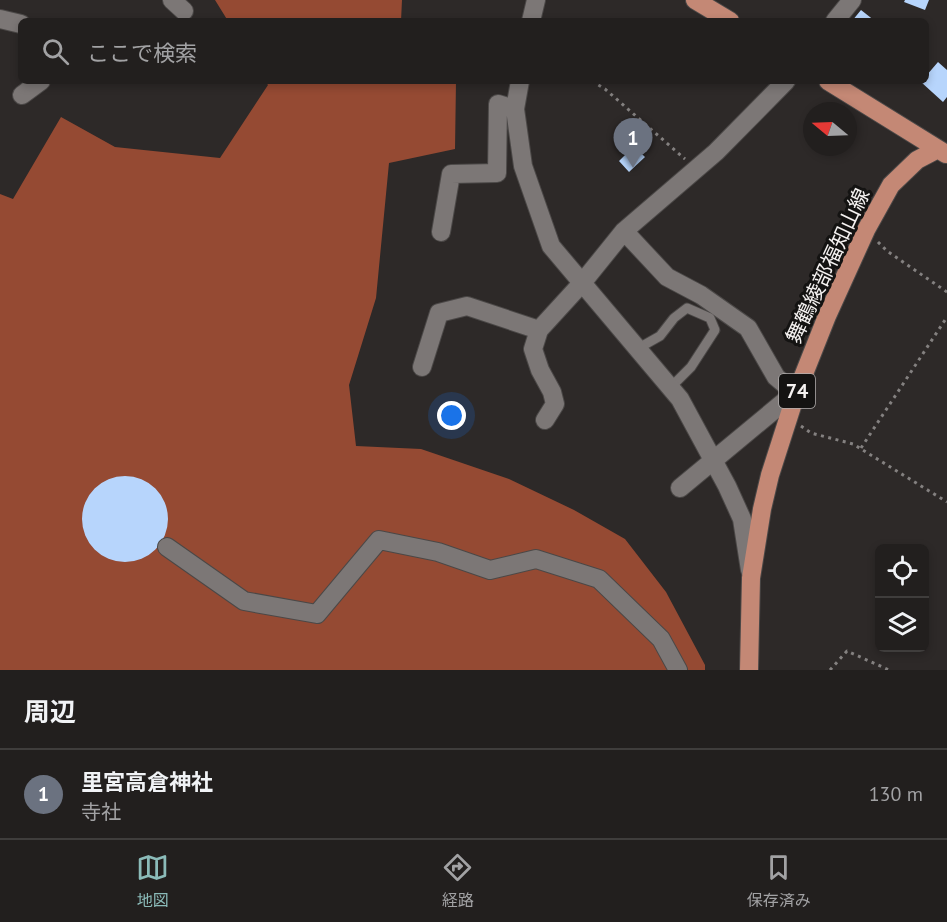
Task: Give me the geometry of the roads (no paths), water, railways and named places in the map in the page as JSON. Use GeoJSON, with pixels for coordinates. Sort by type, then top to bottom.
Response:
{"type":"FeatureCollection","features":[{"type":"Feature","properties":{"kind":"main road"},"geometry":{"type":"LineString","coordinates":[[695,0],[725,18]]}},
{"type":"Feature","properties":{"kind":"main road","name":"舞鶴綾部福知山線"},"geometry":{"type":"LineString","coordinates":[[833,84],[942,152]]}},
{"type":"Feature","properties":{"kind":"main road","name":"舞鶴綾部福知山線"},"geometry":{"type":"LineString","coordinates":[[749,670],[751,578],[765,498],[796,394],[827,316],[866,230],[891,185],[917,160],[942,152]]}},
{"type":"Feature","properties":{"kind":"street"},"geometry":{"type":"LineString","coordinates":[[532,18],[536,0]]}},
{"type":"Feature","properties":{"kind":"street"},"geometry":{"type":"LineString","coordinates":[[837,18],[852,0]]}},
{"type":"Feature","properties":{"kind":"street"},"geometry":{"type":"LineString","coordinates":[[0,19],[18,23]]}},
{"type":"Feature","properties":{"kind":"street"},"geometry":{"type":"LineString","coordinates":[[22,95],[37,84]]}},
{"type":"Feature","properties":{"kind":"street"},"geometry":{"type":"LineString","coordinates":[[519,84],[515,109],[523,166],[552,246],[680,399],[742,519],[751,578]]}},
{"type":"Feature","properties":{"kind":"street"},"geometry":{"type":"LineString","coordinates":[[545,420],[555,404],[533,349],[539,330],[582,283],[624,231],[716,152],[783,84]]}},
{"type":"Feature","properties":{"kind":"street"},"geometry":{"type":"LineString","coordinates":[[441,232],[451,174],[497,172],[498,104],[515,109]]}},
{"type":"Feature","properties":{"kind":"street"},"geometry":{"type":"LineString","coordinates":[[624,231],[667,277],[701,295],[748,328],[776,377],[796,394],[680,488]]}},
{"type":"Feature","properties":{"kind":"street"},"geometry":{"type":"LineString","coordinates":[[422,367],[439,313],[467,306],[539,330]]}},
{"type":"Feature","properties":{"kind":"street"},"geometry":{"type":"LineString","coordinates":[[167,547],[244,601],[317,614],[379,540],[438,552],[490,570],[536,559],[599,579],[661,639],[678,670]]}},
{"type":"Feature","properties":{"kind":"lane"},"geometry":{"type":"LineString","coordinates":[[638,349],[660,336],[674,318],[687,308],[710,318],[715,330],[691,367],[670,388]]}},
{"type":"Feature","properties":{"kind":"place","name":"里宮高倉神社"},"geometry":{"type":"Point","coordinates":[633,168]}}]}
